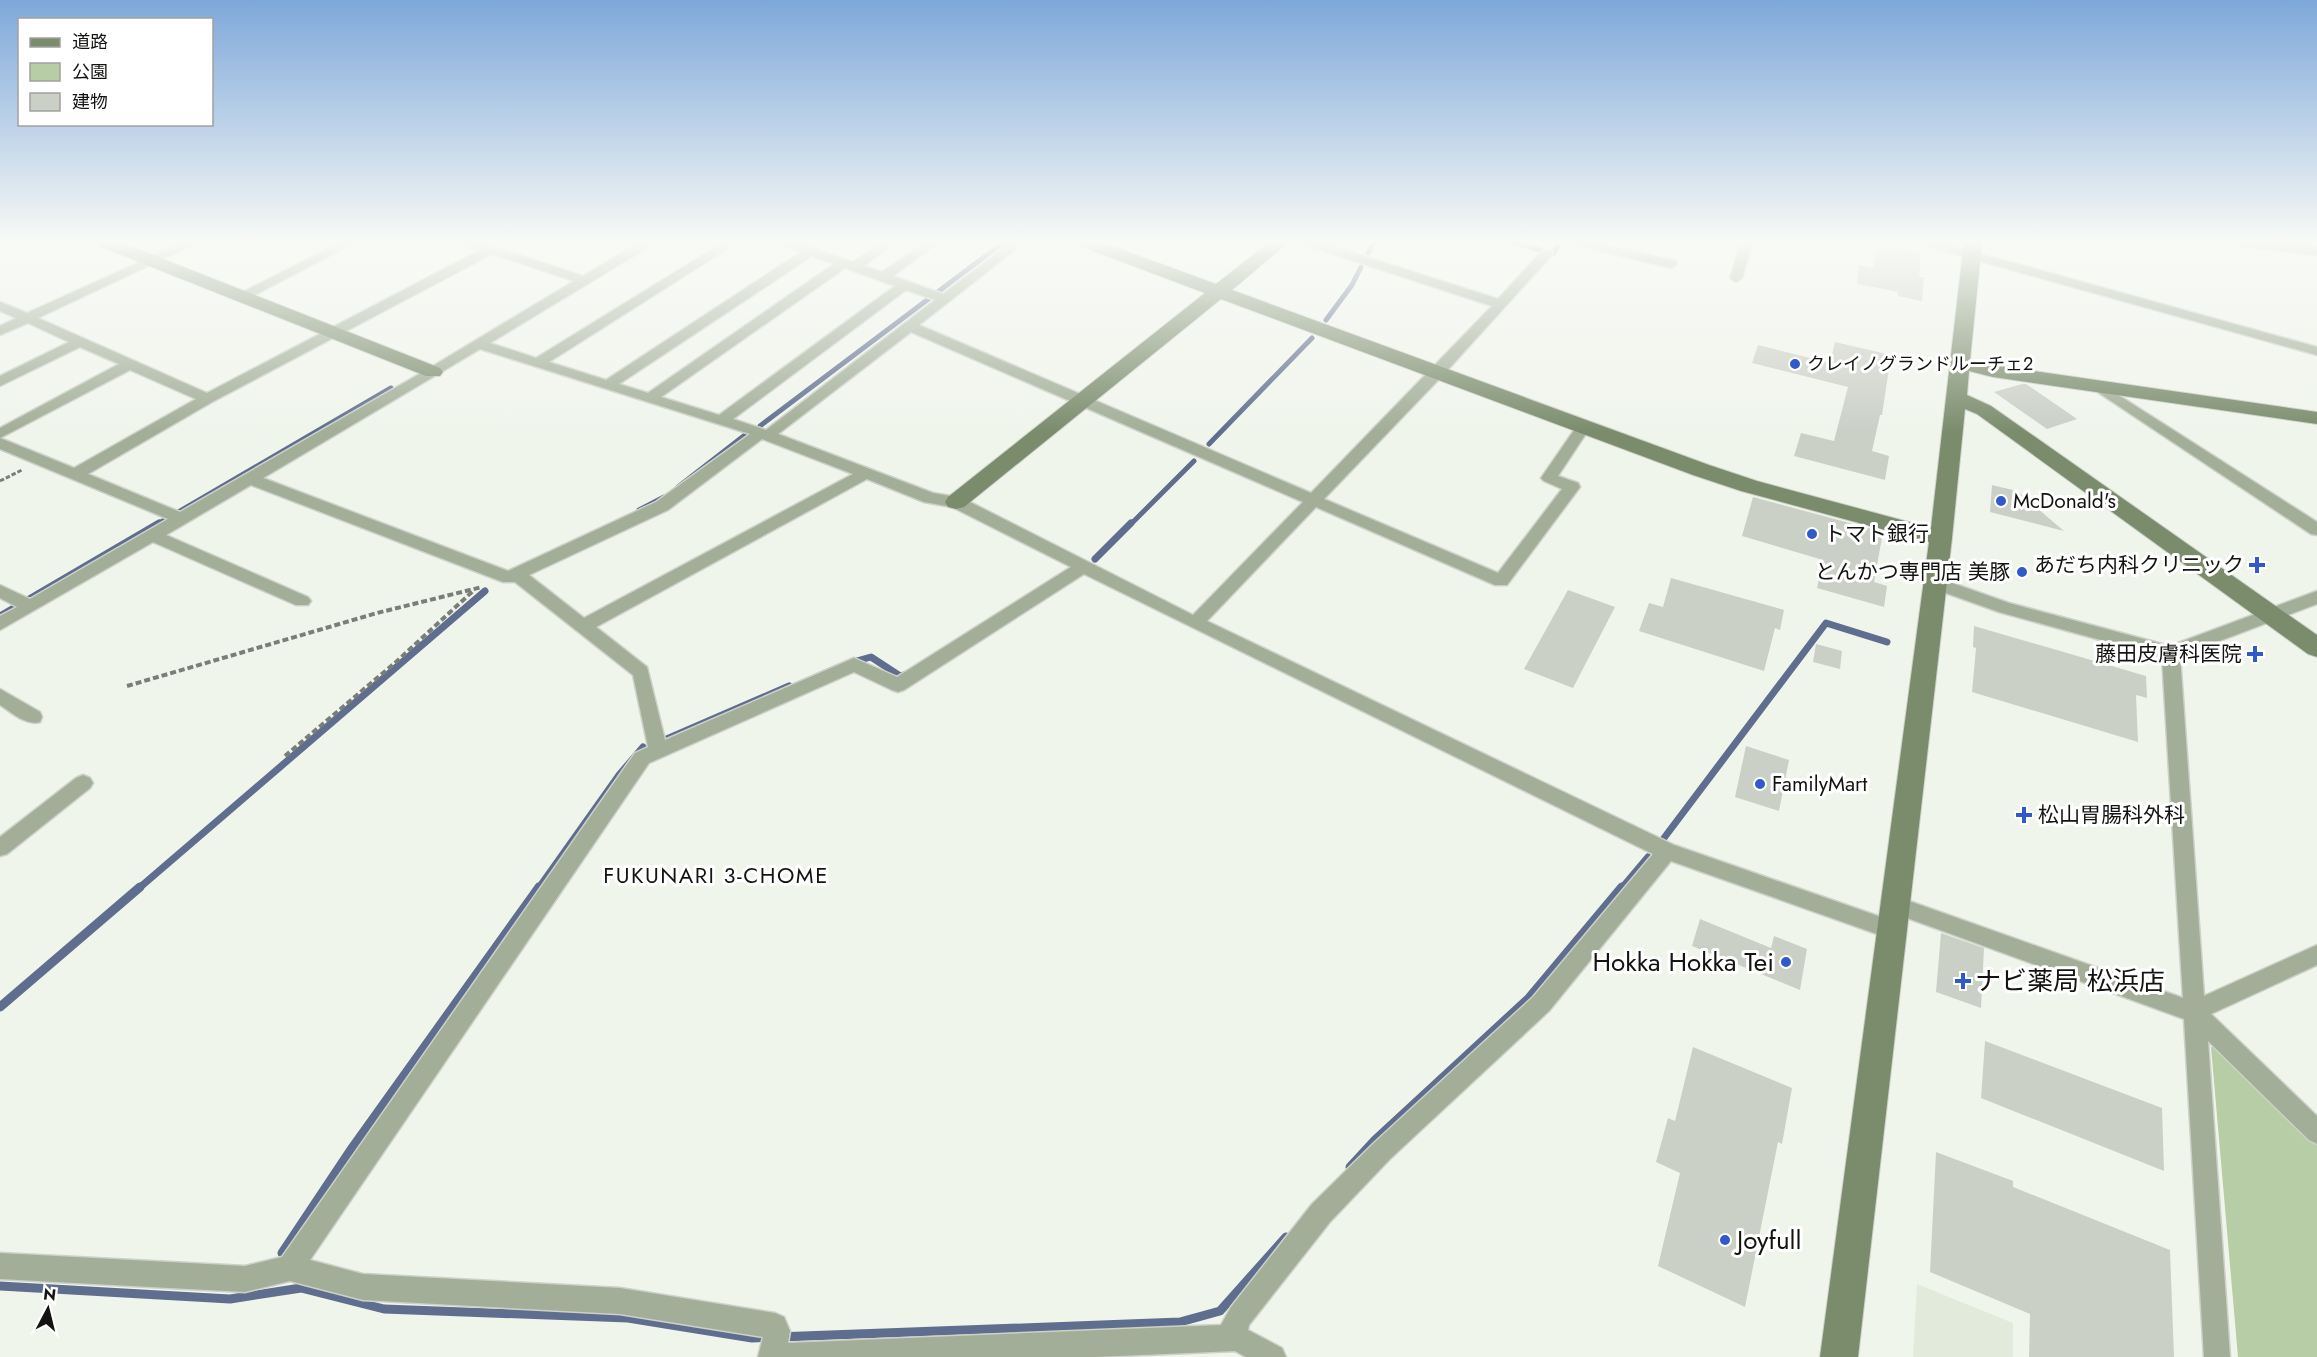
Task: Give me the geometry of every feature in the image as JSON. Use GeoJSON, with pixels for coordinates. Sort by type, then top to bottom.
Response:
{"type":"FeatureCollection","features":[{"type":"Feature","properties":{"kind":"street"},"geometry":{"type":"LineString","coordinates":[[0,331],[55,305]]}},
{"type":"Feature","properties":{"kind":"street"},"geometry":{"type":"LineString","coordinates":[[265,305],[433,372]]}},
{"type":"Feature","properties":{"kind":"street"},"geometry":{"type":"LineString","coordinates":[[76,474],[207,399],[385,305]]}},
{"type":"Feature","properties":{"kind":"street"},"geometry":{"type":"LineString","coordinates":[[0,624],[25,603],[152,535],[174,516],[251,479],[541,305]]}},
{"type":"Feature","properties":{"kind":"street"},"geometry":{"type":"LineString","coordinates":[[536,364],[630,305]]}},
{"type":"Feature","properties":{"kind":"street"},"geometry":{"type":"LineString","coordinates":[[608,385],[729,305]]}},
{"type":"Feature","properties":{"kind":"street"},"geometry":{"type":"LineString","coordinates":[[650,398],[788,305]]}},
{"type":"Feature","properties":{"kind":"street"},"geometry":{"type":"LineString","coordinates":[[722,420],[877,305]]}},
{"type":"Feature","properties":{"kind":"street"},"geometry":{"type":"LineString","coordinates":[[512,576],[662,506],[764,435],[909,326],[928,305]]}},
{"type":"Feature","properties":{"kind":"street"},"geometry":{"type":"LineString","coordinates":[[956,502],[1201,305]]}},
{"type":"Feature","properties":{"kind":"street"},"geometry":{"type":"LineString","coordinates":[[1258,305],[1749,486],[1941,538]]}},
{"type":"Feature","properties":{"kind":"street"},"geometry":{"type":"LineString","coordinates":[[1195,623],[1439,371],[1499,305]]}},
{"type":"Feature","properties":{"kind":"street"},"geometry":{"type":"LineString","coordinates":[[1839,1357],[1941,538],[1966,305]]}},
{"type":"Feature","properties":{"kind":"street"},"geometry":{"type":"LineString","coordinates":[[2164,305],[2317,351]]}},
{"type":"Feature","properties":{"kind":"street"},"geometry":{"type":"LineString","coordinates":[[0,306],[207,399]]}},
{"type":"Feature","properties":{"kind":"street"},"geometry":{"type":"LineString","coordinates":[[909,326],[1501,581],[1572,487],[1549,478],[1584,426]]}},
{"type":"Feature","properties":{"kind":"street"},"geometry":{"type":"LineString","coordinates":[[0,382],[79,342]]}},
{"type":"Feature","properties":{"kind":"street"},"geometry":{"type":"LineString","coordinates":[[478,344],[536,364],[722,420],[930,498],[956,502],[1195,623],[1667,851],[1894,918],[2193,1012],[2317,1132]]}},
{"type":"Feature","properties":{"kind":"street"},"geometry":{"type":"LineString","coordinates":[[1959,363],[2317,418]]}},
{"type":"Feature","properties":{"kind":"street"},"geometry":{"type":"LineString","coordinates":[[0,434],[130,364]]}},
{"type":"Feature","properties":{"kind":"street"},"geometry":{"type":"LineString","coordinates":[[2098,386],[2317,530]]}},
{"type":"Feature","properties":{"kind":"street"},"geometry":{"type":"LineString","coordinates":[[1957,398],[1984,410],[2317,648]]}},
{"type":"Feature","properties":{"kind":"street"},"geometry":{"type":"LineString","coordinates":[[0,443],[174,516]]}},
{"type":"Feature","properties":{"kind":"street"},"geometry":{"type":"LineString","coordinates":[[582,627],[866,473]]}},
{"type":"Feature","properties":{"kind":"street"},"geometry":{"type":"LineString","coordinates":[[251,479],[512,576],[640,672],[658,751]]}},
{"type":"Feature","properties":{"kind":"street"},"geometry":{"type":"LineString","coordinates":[[152,535],[302,602]]}},
{"type":"Feature","properties":{"kind":"street"},"geometry":{"type":"LineString","coordinates":[[290,1268],[642,758],[854,665],[898,685],[1083,567]]}},
{"type":"Feature","properties":{"kind":"street"},"geometry":{"type":"LineString","coordinates":[[1935,583],[2005,608],[2171,653],[2317,597]]}},
{"type":"Feature","properties":{"kind":"street"},"geometry":{"type":"LineString","coordinates":[[0,591],[25,603]]}},
{"type":"Feature","properties":{"kind":"street"},"geometry":{"type":"LineString","coordinates":[[2171,653],[2217,1357]]}},
{"type":"Feature","properties":{"kind":"street"},"geometry":{"type":"LineString","coordinates":[[0,696],[33,717]]}},
{"type":"Feature","properties":{"kind":"street"},"geometry":{"type":"LineString","coordinates":[[0,848],[83,783]]}},
{"type":"Feature","properties":{"kind":"street"},"geometry":{"type":"LineString","coordinates":[[1237,1338],[1234,1326],[1240,1316],[1321,1213],[1382,1151],[1541,1004],[1667,851]]}},
{"type":"Feature","properties":{"kind":"street"},"geometry":{"type":"LineString","coordinates":[[2193,1012],[2317,955]]}},
{"type":"Feature","properties":{"kind":"street"},"geometry":{"type":"LineString","coordinates":[[0,1266],[245,1279],[290,1268],[363,1287],[620,1301],[775,1326],[774,1347],[1237,1338],[1273,1357]]}},
{"type":"Feature","properties":{"kind":"path"},"geometry":{"type":"LineString","coordinates":[[127,686],[377,613],[473,590],[512,576]]}},
{"type":"Feature","properties":{"kind":"path"},"geometry":{"type":"LineString","coordinates":[[285,756],[396,662],[473,590]]}},
{"type":"Feature","properties":{"kind":"shaded area"},"geometry":{"type":"Polygon","coordinates":[[[1917,1284],[2013,1323],[2013,1357],[1913,1357],[1917,1284]]]}},
{"type":"Feature","properties":{"kind":"green space"},"geometry":{"type":"Polygon","coordinates":[[[2211,1047],[2219,1047],[2317,1143],[2317,1357],[2238,1357],[2211,1047]]]}},
{"type":"Feature","properties":{"kind":"building"},"geometry":{"type":"Polygon","coordinates":[[[1835,342],[1891,355],[1882,415],[1880,415],[1872,451],[1889,456],[1885,480],[1794,456],[1801,433],[1834,441],[1848,387],[1752,363],[1758,345],[1830,363],[1835,342]]]}},
{"type":"Feature","properties":{"kind":"building"},"geometry":{"type":"Polygon","coordinates":[[[2026,384],[2077,419],[2047,429],[1994,392],[2026,384]]]}},
{"type":"Feature","properties":{"kind":"building"},"geometry":{"type":"Polygon","coordinates":[[[1992,485],[2017,491],[2064,531],[1990,512],[1992,485]]]}},
{"type":"Feature","properties":{"kind":"building","name":"トマト銀行"},"geometry":{"type":"Polygon","coordinates":[[[1753,497],[1883,532],[1874,582],[1887,586],[1884,607],[1817,588],[1823,560],[1742,536],[1753,497]]]}},
{"type":"Feature","properties":{"kind":"building"},"geometry":{"type":"Polygon","coordinates":[[[1671,578],[1784,610],[1780,630],[1775,628],[1764,671],[1639,631],[1649,603],[1663,607],[1671,578]]]}},
{"type":"Feature","properties":{"kind":"building"},"geometry":{"type":"Polygon","coordinates":[[[1568,590],[1615,607],[1573,688],[1524,669],[1568,590]]]}},
{"type":"Feature","properties":{"kind":"building"},"geometry":{"type":"Polygon","coordinates":[[[1974,626],[2146,676],[2147,698],[2136,695],[2138,742],[1972,692],[1976,648],[1973,647],[1974,626]]]}},
{"type":"Feature","properties":{"kind":"building"},"geometry":{"type":"Polygon","coordinates":[[[1816,644],[1842,651],[1840,669],[1813,662],[1816,644]]]}},
{"type":"Feature","properties":{"kind":"building"},"geometry":{"type":"Polygon","coordinates":[[[1746,746],[1789,760],[1779,811],[1735,797],[1746,746]]]}},
{"type":"Feature","properties":{"kind":"building"},"geometry":{"type":"Polygon","coordinates":[[[1700,919],[1771,948],[1774,936],[1807,949],[1800,990],[1692,946],[1700,919]]]}},
{"type":"Feature","properties":{"kind":"building"},"geometry":{"type":"Polygon","coordinates":[[[1941,933],[1984,948],[1981,1008],[1936,992],[1941,933]]]}},
{"type":"Feature","properties":{"kind":"building"},"geometry":{"type":"Polygon","coordinates":[[[1985,1041],[2162,1108],[2164,1171],[1981,1098],[1985,1041]]]}},
{"type":"Feature","properties":{"kind":"building"},"geometry":{"type":"Polygon","coordinates":[[[1693,1047],[1792,1088],[1782,1144],[1778,1142],[1745,1307],[1658,1266],[1680,1173],[1656,1162],[1668,1118],[1675,1121],[1693,1047]]]}},
{"type":"Feature","properties":{"kind":"building"},"geometry":{"type":"Polygon","coordinates":[[[1936,1152],[2013,1181],[2013,1187],[2170,1250],[2174,1357],[2029,1357],[2030,1314],[1930,1272],[1936,1152]]]}},
{"type":"Feature","properties":{"kind":"waterway"},"geometry":{"type":"LineString","coordinates":[[760,426],[920,305]]}},
{"type":"Feature","properties":{"kind":"waterway"},"geometry":{"type":"LineString","coordinates":[[1326,320],[1337,305]]}},
{"type":"Feature","properties":{"kind":"waterway"},"geometry":{"type":"LineString","coordinates":[[1209,444],[1312,338]]}},
{"type":"Feature","properties":{"kind":"waterway"},"geometry":{"type":"LineString","coordinates":[[156,525],[391,388]]}},
{"type":"Feature","properties":{"kind":"waterway"},"geometry":{"type":"LineString","coordinates":[[678,487],[745,435]]}},
{"type":"Feature","properties":{"kind":"waterway"},"geometry":{"type":"LineString","coordinates":[[1130,525],[1194,461]]}},
{"type":"Feature","properties":{"kind":"waterway"},"geometry":{"type":"LineString","coordinates":[[639,510],[664,497]]}},
{"type":"Feature","properties":{"kind":"waterway"},"geometry":{"type":"LineString","coordinates":[[0,616],[159,523]]}},
{"type":"Feature","properties":{"kind":"waterway"},"geometry":{"type":"LineString","coordinates":[[1095,559],[1131,523]]}},
{"type":"Feature","properties":{"kind":"waterway"},"geometry":{"type":"LineString","coordinates":[[138,889],[485,591]]}},
{"type":"Feature","properties":{"kind":"waterway"},"geometry":{"type":"LineString","coordinates":[[1664,838],[1826,623],[1887,642]]}},
{"type":"Feature","properties":{"kind":"waterway"},"geometry":{"type":"LineString","coordinates":[[853,662],[871,657],[900,676],[907,674]]}},
{"type":"Feature","properties":{"kind":"waterway"},"geometry":{"type":"LineString","coordinates":[[662,741],[789,686]]}},
{"type":"Feature","properties":{"kind":"waterway"},"geometry":{"type":"LineString","coordinates":[[538,889],[619,775],[643,747]]}},
{"type":"Feature","properties":{"kind":"waterway"},"geometry":{"type":"LineString","coordinates":[[1621,889],[1648,857]]}},
{"type":"Feature","properties":{"kind":"waterway"},"geometry":{"type":"LineString","coordinates":[[0,1007],[140,887]]}},
{"type":"Feature","properties":{"kind":"waterway"},"geometry":{"type":"LineString","coordinates":[[282,1253],[352,1148],[539,887]]}},
{"type":"Feature","properties":{"kind":"waterway"},"geometry":{"type":"LineString","coordinates":[[1350,1167],[1375,1140],[1529,998],[1622,887]]}},
{"type":"Feature","properties":{"kind":"waterway"},"geometry":{"type":"LineString","coordinates":[[0,1286],[230,1299],[301,1288],[384,1309],[628,1318],[752,1338],[1180,1322],[1220,1311],[1286,1237]]}},
{"type":"Feature","properties":{"kind":"place","name":"クレイノグランドルーチェ2"},"geometry":{"type":"Point","coordinates":[1795,364]}},
{"type":"Feature","properties":{"kind":"place","name":"McDonald's"},"geometry":{"type":"Point","coordinates":[2001,501]}},
{"type":"Feature","properties":{"kind":"place","name":"トマト銀行"},"geometry":{"type":"Point","coordinates":[1812,534]}},
{"type":"Feature","properties":{"kind":"place","name":"あだち内科クリニック"},"geometry":{"type":"Point","coordinates":[2257,565]}},
{"type":"Feature","properties":{"kind":"place","name":"とんかつ専門店 美豚"},"geometry":{"type":"Point","coordinates":[2022,572]}},
{"type":"Feature","properties":{"kind":"place","name":"藤田皮膚科医院"},"geometry":{"type":"Point","coordinates":[2255,654]}},
{"type":"Feature","properties":{"kind":"place","name":"FamilyMart"},"geometry":{"type":"Point","coordinates":[1760,784]}},
{"type":"Feature","properties":{"kind":"place","name":"松山胃腸科外科"},"geometry":{"type":"Point","coordinates":[2024,815]}},
{"type":"Feature","properties":{"kind":"place","name":"Hokka Hokka Tei"},"geometry":{"type":"Point","coordinates":[1786,962]}},
{"type":"Feature","properties":{"kind":"place","name":"ナビ薬局 松浜店"},"geometry":{"type":"Point","coordinates":[1963,981]}},
{"type":"Feature","properties":{"kind":"place","name":"Joyfull"},"geometry":{"type":"Point","coordinates":[1725,1240]}},
{"type":"Feature","properties":{"kind":"district","name":"FUKUNARI 3-CHOME"},"geometry":{"type":"Point","coordinates":[716,875]}}]}
